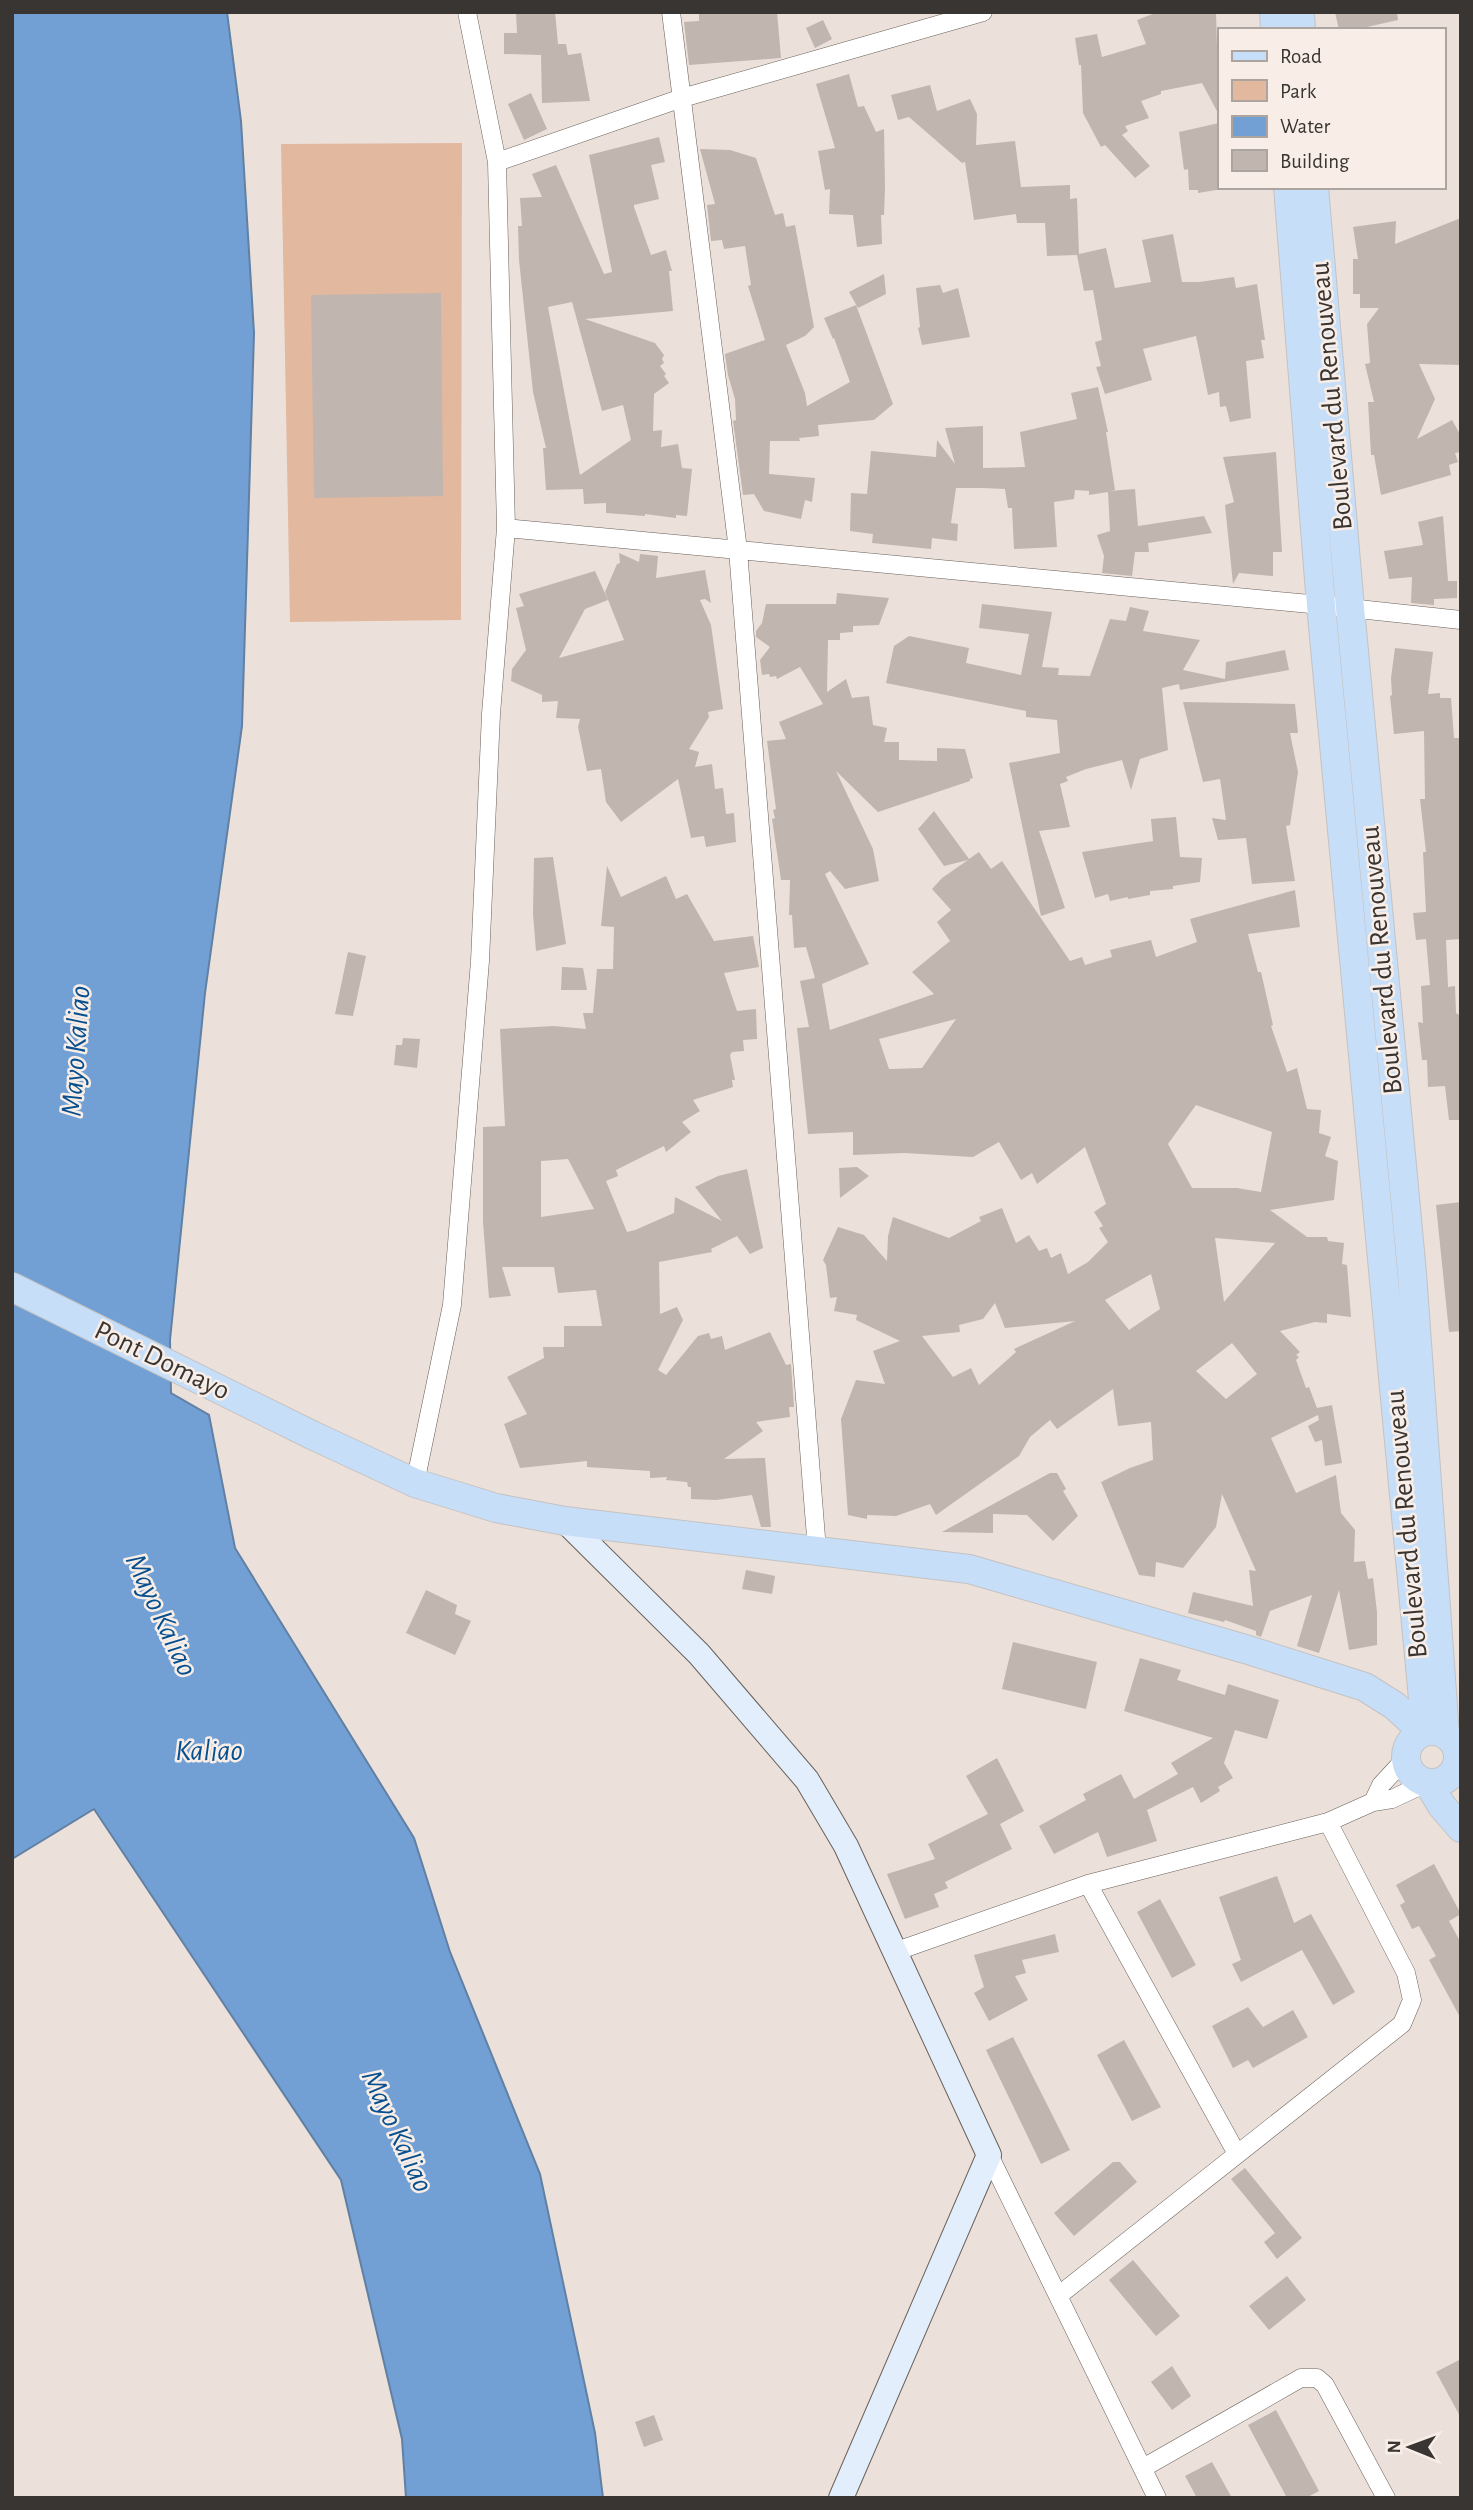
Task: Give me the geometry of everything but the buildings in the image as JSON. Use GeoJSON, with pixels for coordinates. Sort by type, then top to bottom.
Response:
{"type":"FeatureCollection","features":[{"type":"Feature","properties":{"kind":"main road","name":"Boulevard du Renouveau"},"geometry":{"type":"LineString","coordinates":[[1288,189],[1321,605],[1431,1740]]}},
{"type":"Feature","properties":{"kind":"main road","name":"Boulevard du Renouveau"},"geometry":{"type":"LineString","coordinates":[[1314,189],[1349,608],[1412,1273],[1431,1740]]}},
{"type":"Feature","properties":{"kind":"main road","name":"Pont Domayo"},"geometry":{"type":"LineString","coordinates":[[12,1287],[415,1483],[496,1508],[565,1521],[969,1569],[1245,1649],[1365,1687],[1431,1740]]}},
{"type":"Feature","properties":{"kind":"main road"},"geometry":{"type":"LineString","coordinates":[[1443,1777],[1412,1774],[1431,1740],[1456,1745],[1458,1757],[1443,1777],[1441,1806],[1461,1828]]}},
{"type":"Feature","properties":{"kind":"main road"},"geometry":{"type":"LineString","coordinates":[[1443,1777],[1461,1807]]}},
{"type":"Feature","properties":{"kind":"street"},"geometry":{"type":"LineString","coordinates":[[415,1483],[452,1305],[480,961],[491,714],[506,528],[497,162],[467,12]]}},
{"type":"Feature","properties":{"kind":"street"},"geometry":{"type":"LineString","coordinates":[[671,12],[738,550],[817,1550]]}},
{"type":"Feature","properties":{"kind":"street"},"geometry":{"type":"LineString","coordinates":[[497,162],[681,97],[983,12]]}},
{"type":"Feature","properties":{"kind":"street"},"geometry":{"type":"LineString","coordinates":[[506,528],[1461,620]]}},
{"type":"Feature","properties":{"kind":"street"},"geometry":{"type":"LineString","coordinates":[[565,1521],[699,1654],[807,1780],[846,1846],[989,2155],[1157,2498]]}},
{"type":"Feature","properties":{"kind":"street"},"geometry":{"type":"LineString","coordinates":[[1373,1802],[1381,1785],[1431,1740]]}},
{"type":"Feature","properties":{"kind":"street"},"geometry":{"type":"LineString","coordinates":[[894,1952],[1088,1884],[1328,1822],[1373,1802],[1392,1799],[1443,1777]]}},
{"type":"Feature","properties":{"kind":"street"},"geometry":{"type":"LineString","coordinates":[[1058,2295],[1402,2024],[1412,2000],[1406,1973],[1328,1822]]}},
{"type":"Feature","properties":{"kind":"street"},"geometry":{"type":"LineString","coordinates":[[1088,1884],[1237,2154]]}},
{"type":"Feature","properties":{"kind":"street"},"geometry":{"type":"LineString","coordinates":[[841,2498],[989,2155]]}},
{"type":"Feature","properties":{"kind":"street"},"geometry":{"type":"LineString","coordinates":[[1143,2468],[1301,2378],[1317,2378],[1325,2385],[1386,2498]]}},
{"type":"Feature","properties":{"kind":"green space"},"geometry":{"type":"Polygon","coordinates":[[[462,143],[461,620],[290,622],[281,144],[462,143]]]}},
{"type":"Feature","properties":{"kind":"water","name":"Kaliao"},"geometry":{"type":"Polygon","coordinates":[[[12,12],[227,12],[241,121],[254,333],[242,726],[205,993],[170,1340],[171,1393],[209,1415],[235,1548],[414,1838],[450,1952],[540,2174],[595,2433],[603,2498],[406,2498],[402,2439],[341,2180],[94,1809],[12,1859],[12,12]]]}},
{"type":"Feature","properties":{"kind":"water label","name":"Mayo Kaliao"},"geometry":{"type":"Point","coordinates":[76,1051]}},
{"type":"Feature","properties":{"kind":"water label","name":"Mayo Kaliao"},"geometry":{"type":"Point","coordinates":[161,1615]}},
{"type":"Feature","properties":{"kind":"water label","name":"Mayo Kaliao"},"geometry":{"type":"Point","coordinates":[397,2131]}}]}
